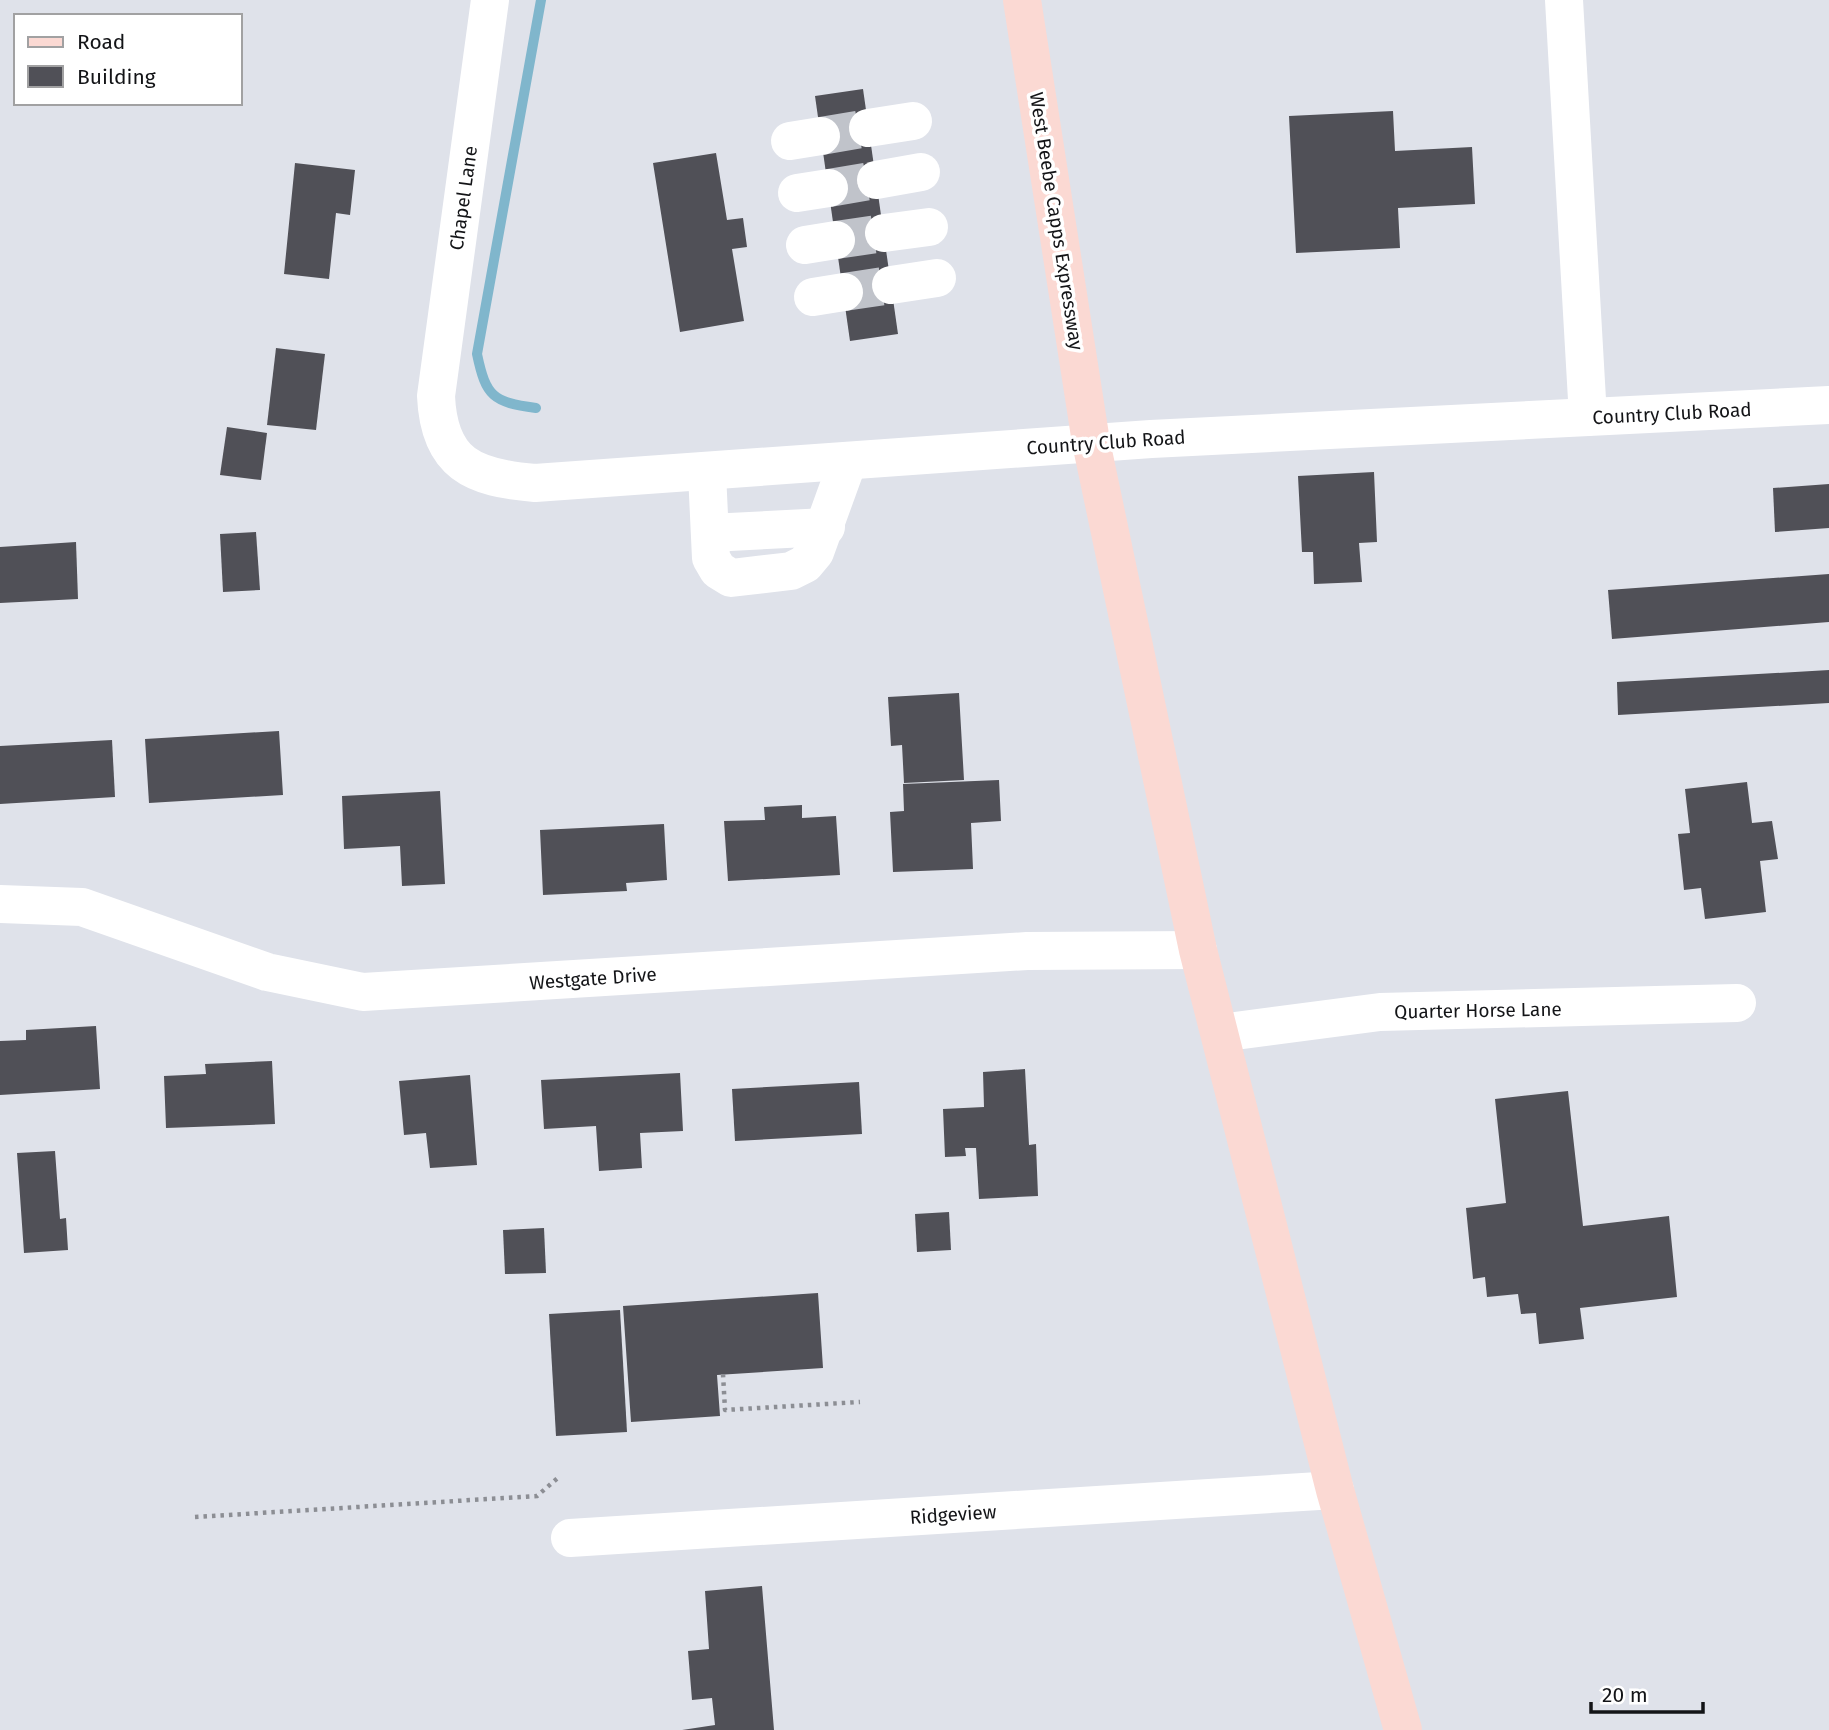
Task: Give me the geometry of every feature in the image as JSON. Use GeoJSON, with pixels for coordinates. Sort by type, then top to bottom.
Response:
{"type":"FeatureCollection","features":[{"type":"Feature","properties":{"kind":"main road","name":"West Beebe Capps Expressway"},"geometry":{"type":"LineString","coordinates":[[1022,0],[1091,442],[1198,950],[1335,1490],[1402,1730]]}},
{"type":"Feature","properties":{"kind":"street","name":"Chapel Lane"},"geometry":{"type":"LineString","coordinates":[[436,396],[489,0]]}},
{"type":"Feature","properties":{"kind":"street"},"geometry":{"type":"LineString","coordinates":[[1563,0],[1588,417]]}},
{"type":"Feature","properties":{"kind":"street"},"geometry":{"type":"LineString","coordinates":[[869,128],[913,121]]}},
{"type":"Feature","properties":{"kind":"street"},"geometry":{"type":"LineString","coordinates":[[876,180],[921,172]]}},
{"type":"Feature","properties":{"kind":"street"},"geometry":{"type":"LineString","coordinates":[[884,233],[929,227]]}},
{"type":"Feature","properties":{"kind":"street"},"geometry":{"type":"LineString","coordinates":[[891,285],[937,278]]}},
{"type":"Feature","properties":{"kind":"street","name":"Country Club Road"},"geometry":{"type":"LineString","coordinates":[[436,396],[437,425],[455,457],[468,467],[502,479],[535,483],[707,473],[1091,442],[1829,405]]}},
{"type":"Feature","properties":{"kind":"street"},"geometry":{"type":"LineString","coordinates":[[707,473],[710,533],[825,527],[848,461]]}},
{"type":"Feature","properties":{"kind":"street","name":"Westgate Drive"},"geometry":{"type":"LineString","coordinates":[[0,904],[82,907],[267,972],[363,992],[1027,951],[1198,950]]}},
{"type":"Feature","properties":{"kind":"street","name":"Quarter Horse Lane"},"geometry":{"type":"LineString","coordinates":[[1220,1033],[1380,1012],[1737,1003]]}},
{"type":"Feature","properties":{"kind":"street","name":"Ridgeview"},"geometry":{"type":"LineString","coordinates":[[570,1538],[1335,1490]]}},
{"type":"Feature","properties":{"kind":"path"},"geometry":{"type":"LineString","coordinates":[[723,1374],[725,1410],[860,1402]]}},
{"type":"Feature","properties":{"kind":"path"},"geometry":{"type":"LineString","coordinates":[[195,1517],[537,1496],[561,1475]]}},
{"type":"Feature","properties":{"kind":"building"},"geometry":{"type":"Polygon","coordinates":[[[863,89],[898,334],[850,341],[815,96],[863,89]]]}},
{"type":"Feature","properties":{"kind":"building"},"geometry":{"type":"Polygon","coordinates":[[[1393,111],[1395,151],[1472,147],[1475,204],[1398,208],[1400,248],[1296,253],[1289,116],[1393,111]]]}},
{"type":"Feature","properties":{"kind":"building"},"geometry":{"type":"Polygon","coordinates":[[[716,153],[727,220],[743,218],[747,247],[732,249],[744,321],[680,332],[653,163],[716,153]]]}},
{"type":"Feature","properties":{"kind":"building"},"geometry":{"type":"Polygon","coordinates":[[[295,163],[355,170],[350,215],[336,213],[329,279],[284,274],[295,163]]]}},
{"type":"Feature","properties":{"kind":"building"},"geometry":{"type":"Polygon","coordinates":[[[276,348],[325,354],[316,430],[267,425],[276,348]]]}},
{"type":"Feature","properties":{"kind":"building"},"geometry":{"type":"Polygon","coordinates":[[[227,427],[267,433],[261,480],[220,475],[227,427]]]}},
{"type":"Feature","properties":{"kind":"building"},"geometry":{"type":"Polygon","coordinates":[[[1374,472],[1377,542],[1359,543],[1362,582],[1314,584],[1313,552],[1302,552],[1298,476],[1374,472]]]}},
{"type":"Feature","properties":{"kind":"building"},"geometry":{"type":"Polygon","coordinates":[[[1829,484],[1829,528],[1775,532],[1773,488],[1829,484]]]}},
{"type":"Feature","properties":{"kind":"building"},"geometry":{"type":"Polygon","coordinates":[[[256,532],[260,590],[223,592],[220,534],[256,532]]]}},
{"type":"Feature","properties":{"kind":"building"},"geometry":{"type":"Polygon","coordinates":[[[76,542],[78,599],[0,603],[0,547],[76,542]]]}},
{"type":"Feature","properties":{"kind":"building"},"geometry":{"type":"Polygon","coordinates":[[[1829,574],[1829,622],[1612,639],[1608,590],[1829,574]]]}},
{"type":"Feature","properties":{"kind":"building"},"geometry":{"type":"Polygon","coordinates":[[[1829,670],[1829,703],[1618,715],[1617,682],[1829,670]]]}},
{"type":"Feature","properties":{"kind":"building"},"geometry":{"type":"Polygon","coordinates":[[[959,693],[964,780],[904,783],[902,745],[891,746],[888,697],[959,693]]]}},
{"type":"Feature","properties":{"kind":"building"},"geometry":{"type":"Polygon","coordinates":[[[279,731],[283,795],[149,803],[145,739],[279,731]]]}},
{"type":"Feature","properties":{"kind":"building"},"geometry":{"type":"Polygon","coordinates":[[[112,740],[115,797],[0,804],[0,746],[112,740]]]}},
{"type":"Feature","properties":{"kind":"building"},"geometry":{"type":"Polygon","coordinates":[[[999,780],[1001,821],[971,823],[973,869],[893,872],[890,812],[904,811],[903,784],[999,780]]]}},
{"type":"Feature","properties":{"kind":"building"},"geometry":{"type":"Polygon","coordinates":[[[1747,782],[1752,823],[1772,821],[1778,859],[1760,861],[1766,912],[1705,919],[1701,888],[1684,890],[1678,834],[1690,833],[1685,789],[1747,782]]]}},
{"type":"Feature","properties":{"kind":"building"},"geometry":{"type":"Polygon","coordinates":[[[440,791],[445,884],[402,886],[400,846],[344,849],[342,796],[440,791]]]}},
{"type":"Feature","properties":{"kind":"building"},"geometry":{"type":"Polygon","coordinates":[[[802,805],[802,818],[836,816],[840,875],[728,881],[724,821],[765,820],[764,807],[802,805]]]}},
{"type":"Feature","properties":{"kind":"building"},"geometry":{"type":"Polygon","coordinates":[[[664,824],[667,880],[626,883],[627,891],[543,895],[540,830],[664,824]]]}},
{"type":"Feature","properties":{"kind":"building"},"geometry":{"type":"Polygon","coordinates":[[[96,1026],[100,1089],[0,1095],[0,1041],[26,1040],[26,1030],[96,1026]]]}},
{"type":"Feature","properties":{"kind":"building"},"geometry":{"type":"Polygon","coordinates":[[[272,1061],[275,1124],[166,1128],[164,1076],[206,1074],[205,1064],[272,1061]]]}},
{"type":"Feature","properties":{"kind":"building"},"geometry":{"type":"Polygon","coordinates":[[[1025,1069],[1029,1145],[1036,1144],[1038,1196],[979,1199],[976,1148],[965,1148],[966,1156],[945,1157],[943,1109],[984,1107],[983,1072],[1025,1069]]]}},
{"type":"Feature","properties":{"kind":"building"},"geometry":{"type":"Polygon","coordinates":[[[680,1073],[683,1131],[640,1133],[642,1168],[599,1171],[596,1126],[544,1129],[541,1080],[680,1073]]]}},
{"type":"Feature","properties":{"kind":"building"},"geometry":{"type":"Polygon","coordinates":[[[470,1075],[477,1165],[430,1168],[426,1133],[404,1135],[399,1081],[470,1075]]]}},
{"type":"Feature","properties":{"kind":"building"},"geometry":{"type":"Polygon","coordinates":[[[859,1082],[862,1134],[735,1141],[732,1089],[859,1082]]]}},
{"type":"Feature","properties":{"kind":"building"},"geometry":{"type":"Polygon","coordinates":[[[1568,1091],[1583,1226],[1669,1216],[1677,1297],[1580,1308],[1584,1339],[1539,1344],[1536,1313],[1521,1314],[1518,1294],[1487,1297],[1485,1277],[1473,1279],[1466,1208],[1506,1203],[1495,1099],[1568,1091]]]}},
{"type":"Feature","properties":{"kind":"building"},"geometry":{"type":"Polygon","coordinates":[[[55,1151],[60,1219],[66,1218],[68,1250],[24,1253],[17,1153],[55,1151]]]}},
{"type":"Feature","properties":{"kind":"building"},"geometry":{"type":"Polygon","coordinates":[[[949,1212],[951,1250],[917,1252],[915,1214],[949,1212]]]}},
{"type":"Feature","properties":{"kind":"building"},"geometry":{"type":"Polygon","coordinates":[[[544,1228],[546,1273],[505,1274],[503,1230],[544,1228]]]}},
{"type":"Feature","properties":{"kind":"building"},"geometry":{"type":"Polygon","coordinates":[[[818,1293],[823,1368],[717,1375],[720,1416],[631,1422],[623,1306],[818,1293]]]}},
{"type":"Feature","properties":{"kind":"building"},"geometry":{"type":"Polygon","coordinates":[[[620,1310],[627,1432],[556,1436],[549,1314],[620,1310]]]}},
{"type":"Feature","properties":{"kind":"building"},"geometry":{"type":"Polygon","coordinates":[[[762,1586],[774,1730],[682,1730],[715,1725],[712,1698],[692,1700],[688,1651],[709,1649],[705,1591],[762,1586]]]}},
{"type":"Feature","properties":{"kind":"waterway"},"geometry":{"type":"LineString","coordinates":[[536,408],[510,403],[494,395],[484,380],[477,354],[541,0]]}},
{"type":"Feature","properties":{"kind":"tunnel"},"geometry":{"type":"LineString","coordinates":[[821,136],[868,128]]}},
{"type":"Feature","properties":{"kind":"tunnel"},"geometry":{"type":"LineString","coordinates":[[829,188],[876,180]]}},
{"type":"Feature","properties":{"kind":"tunnel"},"geometry":{"type":"LineString","coordinates":[[836,240],[884,233]]}},
{"type":"Feature","properties":{"kind":"tunnel"},"geometry":{"type":"LineString","coordinates":[[844,292],[891,285]]}}]}
